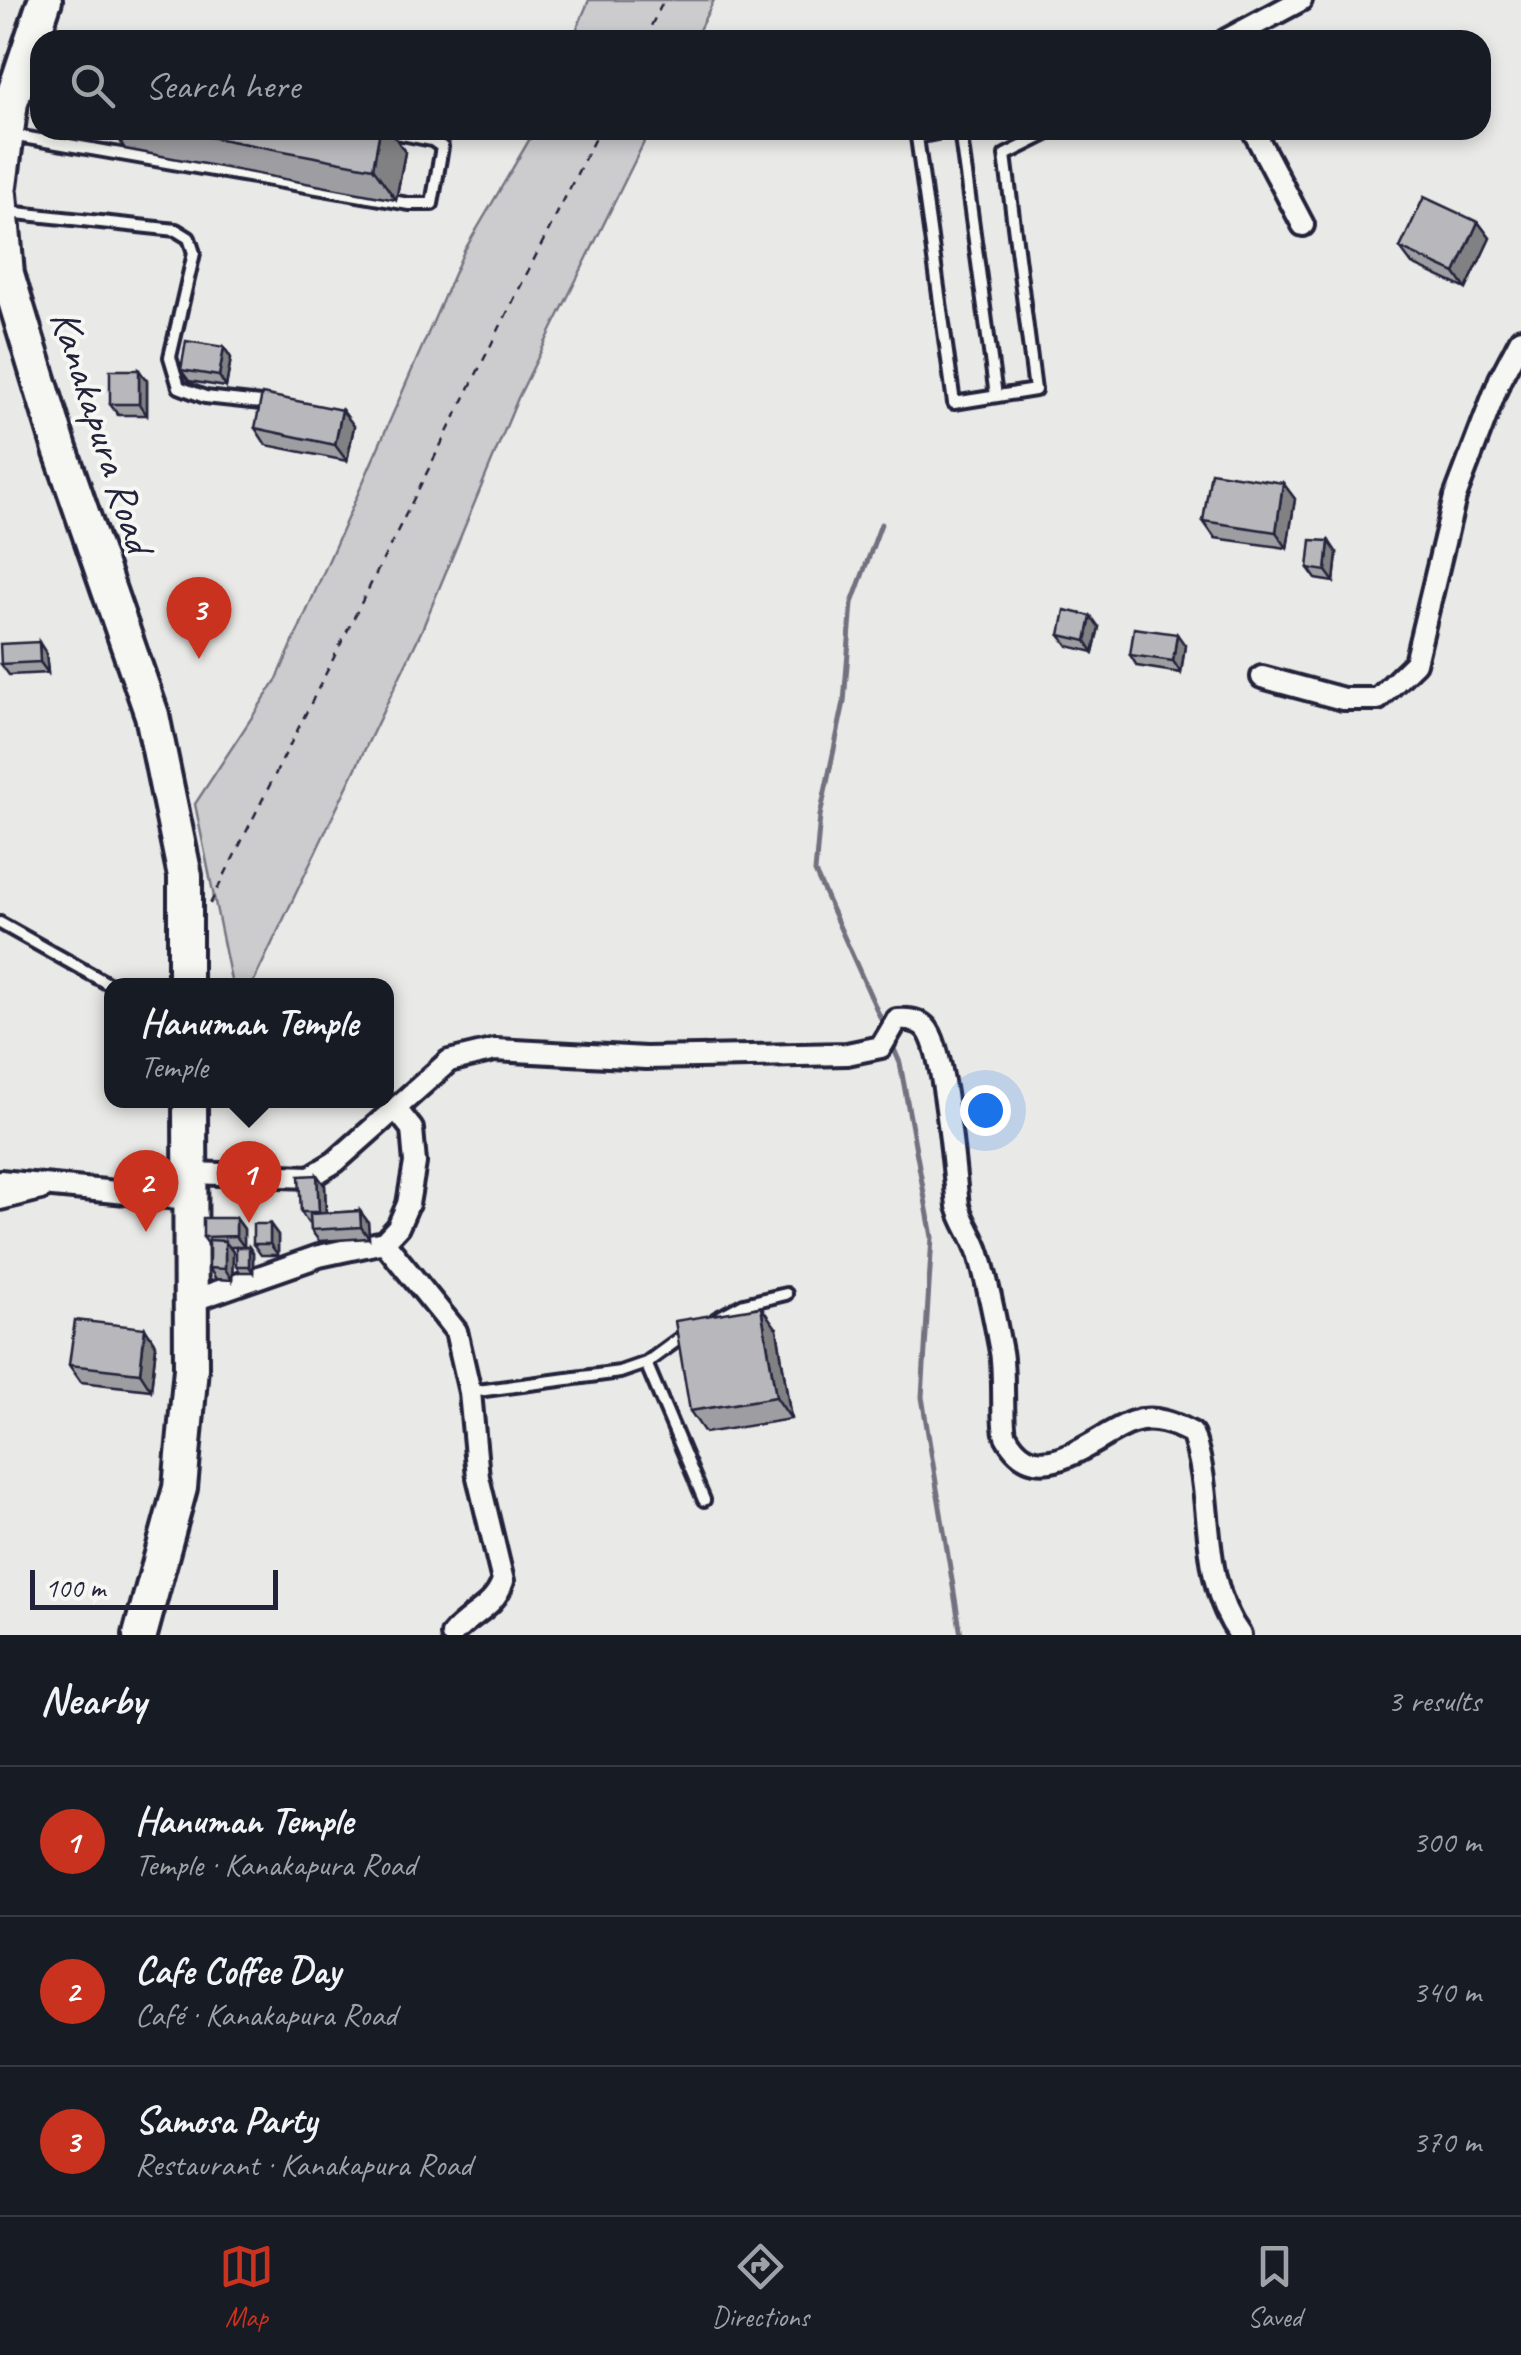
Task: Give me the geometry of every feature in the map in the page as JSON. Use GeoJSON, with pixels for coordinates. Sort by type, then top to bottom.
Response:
{"type":"FeatureCollection","features":[{"type":"Feature","properties":{"kind":"highway","name":"Kanakapura Road"},"geometry":{"type":"LineString","coordinates":[[39,30],[45,0]]}},
{"type":"Feature","properties":{"kind":"highway","name":"Kanakapura Road"},"geometry":{"type":"LineString","coordinates":[[30,69],[7,134],[0,197],[3,273],[152,715],[185,876],[185,978]]}},
{"type":"Feature","properties":{"kind":"highway"},"geometry":{"type":"LineString","coordinates":[[140,1635],[180,1488],[192,1368],[190,1108]]}},
{"type":"Feature","properties":{"kind":"street"},"geometry":{"type":"LineString","coordinates":[[1245,30],[1301,0]]}},
{"type":"Feature","properties":{"kind":"street"},"geometry":{"type":"LineString","coordinates":[[1258,140],[1303,225]]}},
{"type":"Feature","properties":{"kind":"street"},"geometry":{"type":"LineString","coordinates":[[1262,677],[1343,698],[1378,699],[1415,663],[1455,497],[1521,339]]}},
{"type":"Feature","properties":{"kind":"street"},"geometry":{"type":"LineString","coordinates":[[0,1181],[43,1188],[190,1186],[310,1177],[335,1162],[449,1060],[495,1050],[646,1058],[846,1054],[881,1047],[897,1020],[920,1022],[930,1030],[940,1068],[958,1206],[964,1228],[978,1250],[1002,1354],[1006,1390],[1004,1432],[1015,1449],[1035,1461],[1068,1457],[1134,1421],[1169,1421],[1192,1433],[1206,1496],[1208,1552],[1229,1620],[1240,1635]]}},
{"type":"Feature","properties":{"kind":"street"},"geometry":{"type":"LineString","coordinates":[[191,1301],[319,1256],[384,1242],[398,1227],[408,1204],[415,1163],[412,1130],[396,1109]]}},
{"type":"Feature","properties":{"kind":"street"},"geometry":{"type":"LineString","coordinates":[[0,1199],[43,1188]]}},
{"type":"Feature","properties":{"kind":"street"},"geometry":{"type":"LineString","coordinates":[[384,1242],[456,1331],[470,1392],[478,1477],[503,1581],[487,1608],[462,1623],[452,1635]]}},
{"type":"Feature","properties":{"kind":"lane"},"geometry":{"type":"LineString","coordinates":[[7,134],[30,138]]}},
{"type":"Feature","properties":{"kind":"lane"},"geometry":{"type":"LineString","coordinates":[[41,140],[409,204],[432,204],[442,147],[432,140]]}},
{"type":"Feature","properties":{"kind":"lane"},"geometry":{"type":"LineString","coordinates":[[917,140],[954,403],[1035,390],[1005,155],[1035,140]]}},
{"type":"Feature","properties":{"kind":"lane"},"geometry":{"type":"LineString","coordinates":[[961,140],[996,396]]}},
{"type":"Feature","properties":{"kind":"lane"},"geometry":{"type":"LineString","coordinates":[[0,197],[176,230],[189,238],[194,253],[170,357],[178,388],[205,397],[280,406]]}},
{"type":"Feature","properties":{"kind":"lane"},"geometry":{"type":"LineString","coordinates":[[0,923],[104,982]]}},
{"type":"Feature","properties":{"kind":"lane"},"geometry":{"type":"LineString","coordinates":[[470,1392],[620,1372],[646,1363],[687,1333],[744,1304],[786,1294]]}},
{"type":"Feature","properties":{"kind":"lane"},"geometry":{"type":"LineString","coordinates":[[646,1363],[704,1500]]}},
{"type":"Feature","properties":{"kind":"path"},"geometry":{"type":"LineString","coordinates":[[649,30],[664,0]]}},
{"type":"Feature","properties":{"kind":"path"},"geometry":{"type":"LineString","coordinates":[[203,919],[594,140]]}},
{"type":"Feature","properties":{"kind":"shaded area"},"geometry":{"type":"Polygon","coordinates":[[[589,0],[714,0],[699,30],[576,30],[589,0]]]}},
{"type":"Feature","properties":{"kind":"shaded area"},"geometry":{"type":"Polygon","coordinates":[[[529,140],[645,140],[518,398],[421,632],[255,978],[231,978],[195,804],[277,679],[464,251],[529,140]]]}},
{"type":"Feature","properties":{"kind":"building"},"geometry":{"type":"Polygon","coordinates":[[[226,140],[378,140],[373,168],[226,140]]]}},
{"type":"Feature","properties":{"kind":"building"},"geometry":{"type":"Polygon","coordinates":[[[1424,197],[1478,222],[1455,273],[1400,248],[1424,197]]]}},
{"type":"Feature","properties":{"kind":"building"},"geometry":{"type":"Polygon","coordinates":[[[186,341],[224,347],[219,376],[181,370],[186,341]]]}},
{"type":"Feature","properties":{"kind":"building"},"geometry":{"type":"Polygon","coordinates":[[[110,370],[139,370],[139,404],[110,404],[110,370]]]}},
{"type":"Feature","properties":{"kind":"building"},"geometry":{"type":"Polygon","coordinates":[[[262,394],[342,410],[335,445],[255,428],[262,394]]]}},
{"type":"Feature","properties":{"kind":"building"},"geometry":{"type":"Polygon","coordinates":[[[1211,472],[1283,483],[1276,532],[1203,521],[1211,472]]]}},
{"type":"Feature","properties":{"kind":"building"},"geometry":{"type":"Polygon","coordinates":[[[1311,540],[1329,541],[1326,571],[1308,568],[1311,540]]]}},
{"type":"Feature","properties":{"kind":"building"},"geometry":{"type":"Polygon","coordinates":[[[1065,610],[1091,616],[1086,641],[1060,635],[1065,610]]]}},
{"type":"Feature","properties":{"kind":"building"},"geometry":{"type":"Polygon","coordinates":[[[1134,628],[1177,634],[1173,661],[1130,655],[1134,628]]]}},
{"type":"Feature","properties":{"kind":"building"},"geometry":{"type":"Polygon","coordinates":[[[39,642],[40,662],[1,664],[0,644],[39,642]]]}},
{"type":"Feature","properties":{"kind":"building"},"geometry":{"type":"Polygon","coordinates":[[[317,1175],[319,1212],[301,1212],[299,1176],[317,1175]]]}},
{"type":"Feature","properties":{"kind":"building"},"geometry":{"type":"Polygon","coordinates":[[[360,1211],[361,1227],[311,1230],[310,1214],[360,1211]]]}},
{"type":"Feature","properties":{"kind":"building"},"geometry":{"type":"Polygon","coordinates":[[[203,1218],[236,1218],[236,1236],[203,1237],[203,1218]]]}},
{"type":"Feature","properties":{"kind":"building"},"geometry":{"type":"Polygon","coordinates":[[[253,1224],[270,1224],[270,1244],[253,1244],[253,1224]]]}},
{"type":"Feature","properties":{"kind":"building"},"geometry":{"type":"Polygon","coordinates":[[[209,1240],[225,1241],[225,1269],[209,1268],[209,1240]]]}},
{"type":"Feature","properties":{"kind":"building"},"geometry":{"type":"Polygon","coordinates":[[[236,1247],[249,1247],[249,1266],[236,1266],[236,1247]]]}},
{"type":"Feature","properties":{"kind":"building"},"geometry":{"type":"Polygon","coordinates":[[[761,1307],[776,1397],[690,1411],[675,1321],[761,1307]]]}},
{"type":"Feature","properties":{"kind":"building"},"geometry":{"type":"Polygon","coordinates":[[[75,1320],[145,1328],[140,1373],[69,1365],[75,1320]]]}},
{"type":"Feature","properties":{"kind":"waterway"},"geometry":{"type":"LineString","coordinates":[[881,524],[852,603],[844,702],[820,816],[815,872],[885,1028]]}},
{"type":"Feature","properties":{"kind":"waterway"},"geometry":{"type":"LineString","coordinates":[[891,1042],[900,1063],[932,1237],[922,1397],[961,1635]]}},
{"type":"Feature","properties":{"kind":"place","name":"Samosa Party"},"geometry":{"type":"Point","coordinates":[199,659]}},
{"type":"Feature","properties":{"kind":"place","name":"Hanuman Temple"},"geometry":{"type":"Point","coordinates":[249,1223]}},
{"type":"Feature","properties":{"kind":"place","name":"Cafe Coffee Day"},"geometry":{"type":"Point","coordinates":[146,1232]}}]}
